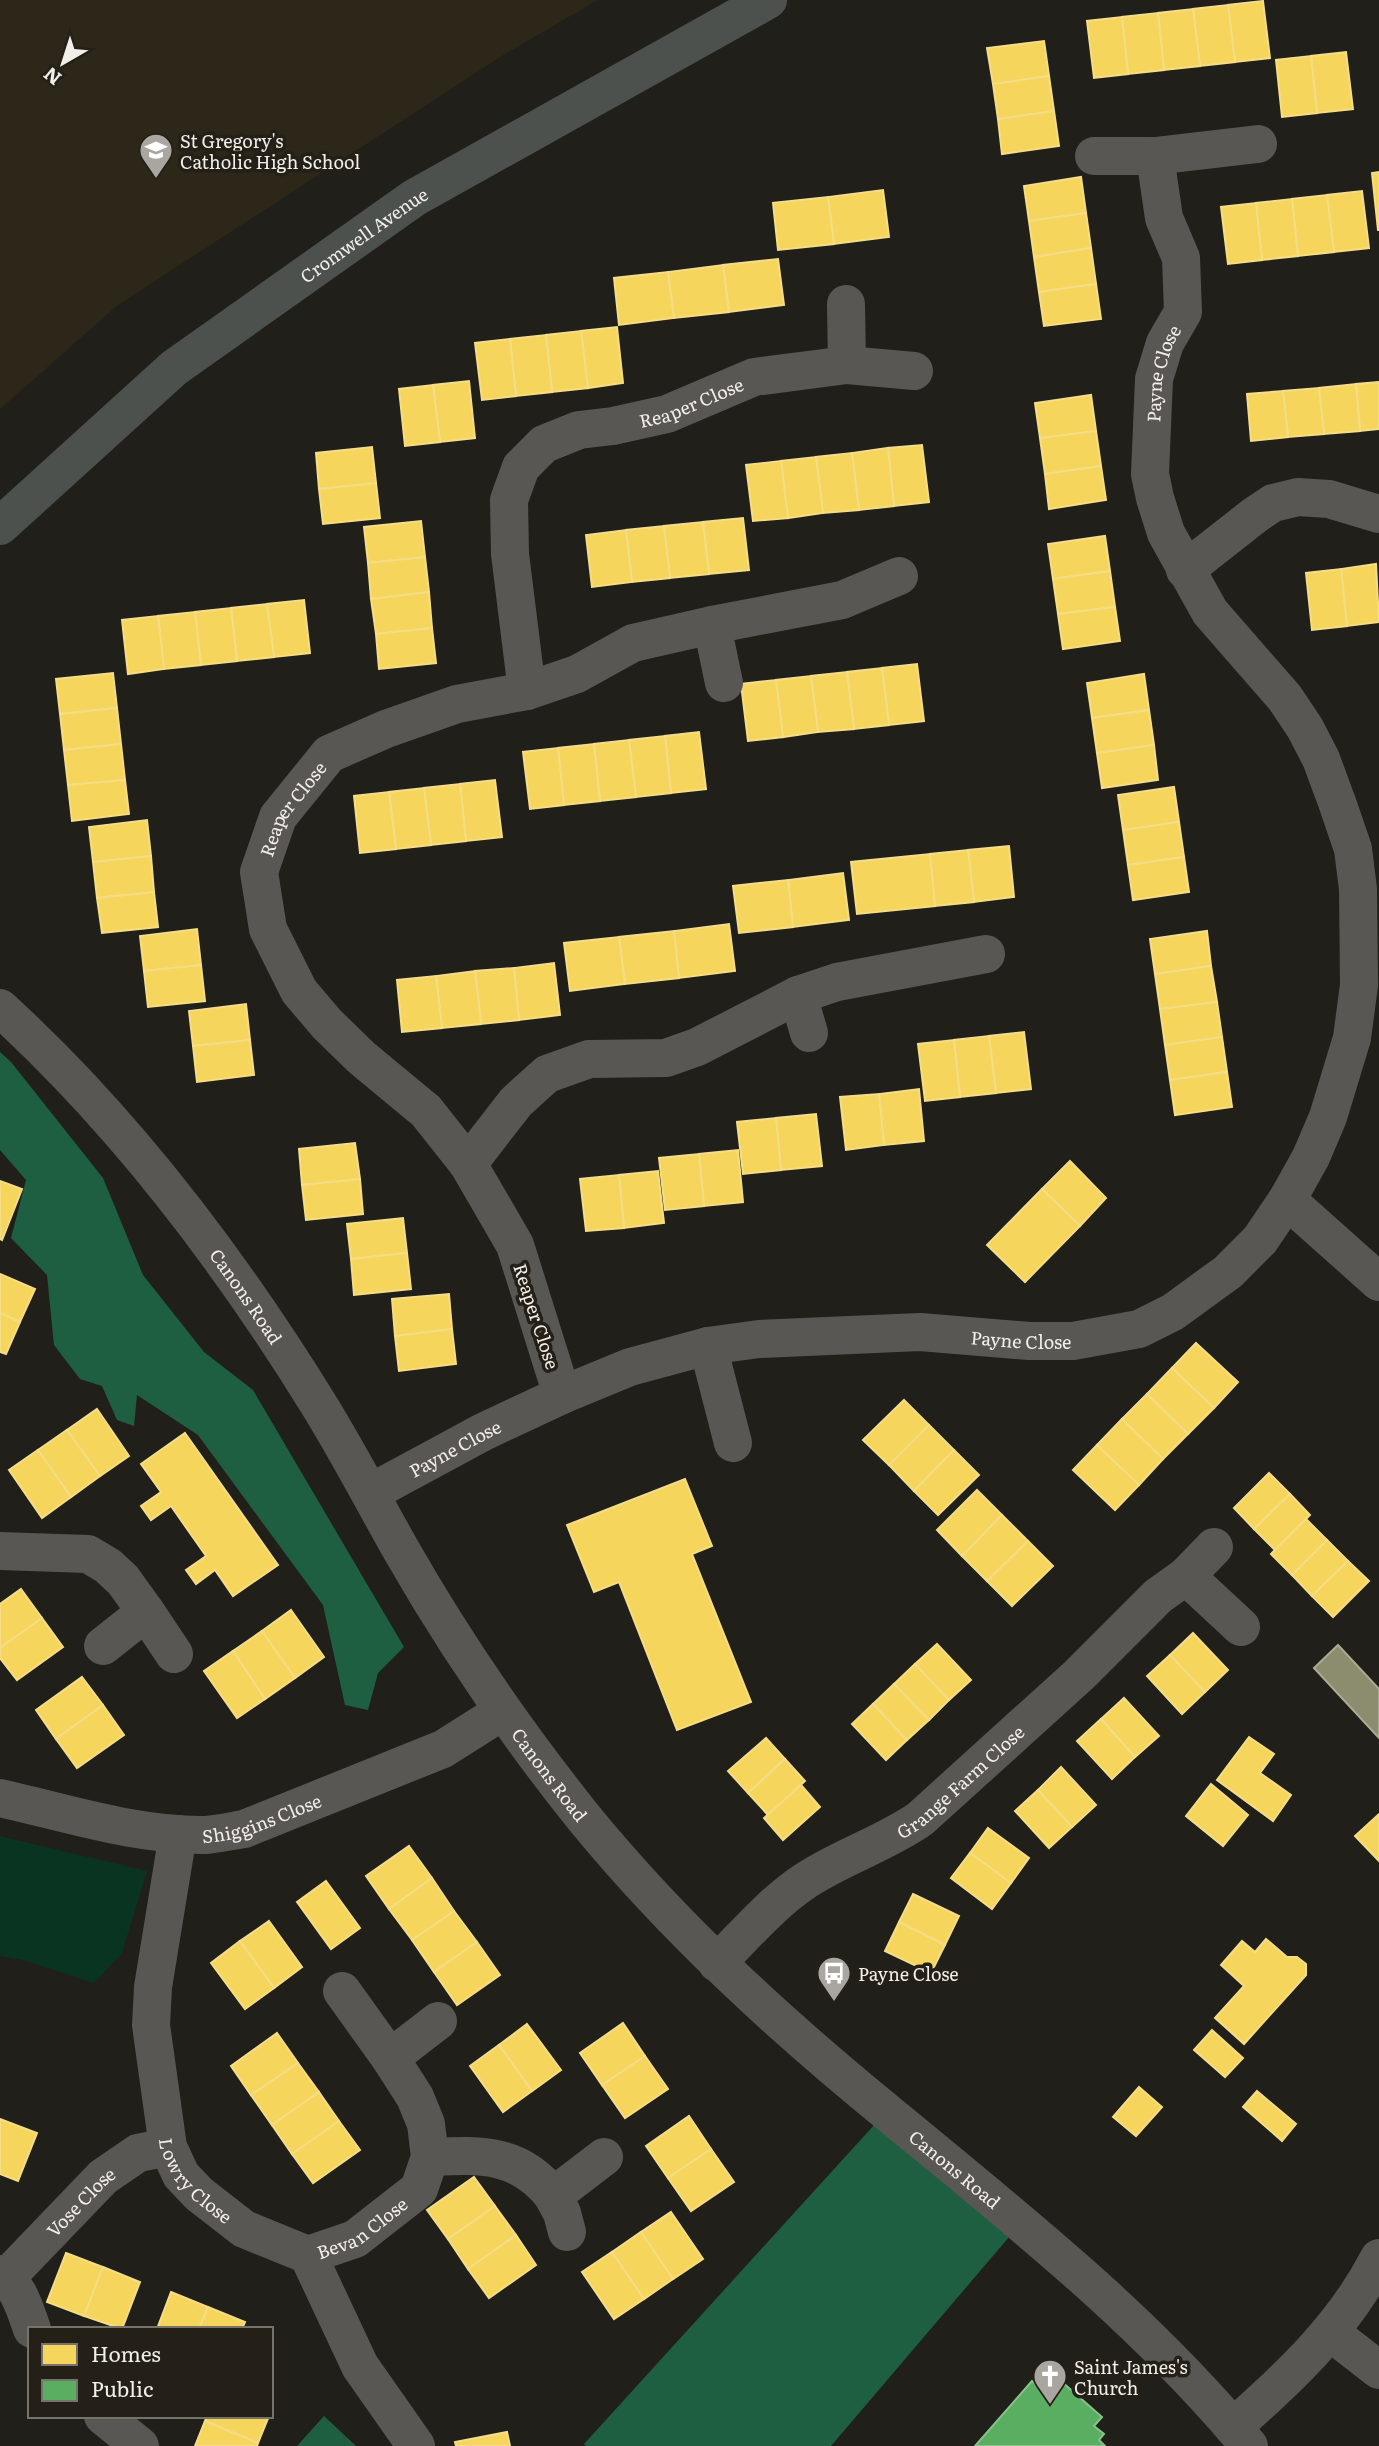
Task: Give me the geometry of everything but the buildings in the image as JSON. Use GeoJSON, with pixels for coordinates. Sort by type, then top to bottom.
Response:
{"type":"FeatureCollection","features":[{"type":"Feature","properties":{"kind":"main road","name":"Cromwell Avenue"},"geometry":{"type":"LineString","coordinates":[[0,526],[174,368],[414,198],[768,0]]}},
{"type":"Feature","properties":{"kind":"street"},"geometry":{"type":"LineString","coordinates":[[1094,156],[1155,156],[1258,144]]}},
{"type":"Feature","properties":{"kind":"street","name":"Payne Close"},"geometry":{"type":"LineString","coordinates":[[370,1493],[562,1395],[630,1367],[708,1346],[759,1339],[920,1332],[1029,1341],[1073,1341],[1139,1329],[1173,1312],[1228,1272],[1259,1240],[1287,1200],[1311,1157],[1328,1117],[1352,1038],[1359,985],[1358,889],[1366,848],[1305,728],[1285,698],[1210,612],[1166,533],[1150,474],[1154,379],[1165,343],[1183,313],[1181,258],[1164,218],[1155,156]]}},
{"type":"Feature","properties":{"kind":"street"},"geometry":{"type":"LineString","coordinates":[[846,304],[847,365]]}},
{"type":"Feature","properties":{"kind":"street","name":"Reaper Close"},"geometry":{"type":"LineString","coordinates":[[527,691],[510,554],[509,500],[521,467],[544,444],[579,430],[614,426],[667,414],[754,377],[847,365],[914,370]]}},
{"type":"Feature","properties":{"kind":"street"},"geometry":{"type":"LineString","coordinates":[[1185,570],[1273,503],[1298,497],[1329,499],[1379,514]]}},
{"type":"Feature","properties":{"kind":"street","name":"Reaper Close"},"geometry":{"type":"LineString","coordinates":[[562,1395],[514,1245],[468,1164],[426,1111],[353,1050],[327,1024],[299,990],[268,929],[259,872],[278,817],[329,754],[386,729],[457,704],[527,691],[577,674],[633,643],[842,600],[899,576]]}},
{"type":"Feature","properties":{"kind":"street"},"geometry":{"type":"LineString","coordinates":[[712,625],[724,683]]}},
{"type":"Feature","properties":{"kind":"street"},"geometry":{"type":"LineString","coordinates":[[468,1164],[516,1102],[547,1074],[589,1059],[666,1058],[697,1047],[798,995],[836,982],[986,954]]}},
{"type":"Feature","properties":{"kind":"street"},"geometry":{"type":"LineString","coordinates":[[798,995],[809,1032]]}},
{"type":"Feature","properties":{"kind":"street","name":"Canons Road"},"geometry":{"type":"LineString","coordinates":[[0,1008],[72,1079],[111,1123],[154,1172],[225,1262],[319,1405],[435,1607],[503,1710],[585,1819],[682,1928],[717,1963],[796,2036],[1021,2223],[1128,2317],[1241,2436]]}},
{"type":"Feature","properties":{"kind":"street"},"geometry":{"type":"LineString","coordinates":[[1287,1200],[1379,1282]]}},
{"type":"Feature","properties":{"kind":"street"},"geometry":{"type":"LineString","coordinates":[[708,1346],[733,1443]]}},
{"type":"Feature","properties":{"kind":"street","name":"Grange Farm Close"},"geometry":{"type":"LineString","coordinates":[[717,1963],[786,1896],[806,1881],[900,1833],[920,1819],[1079,1675],[1158,1596],[1186,1576],[1214,1547]]}},
{"type":"Feature","properties":{"kind":"street"},"geometry":{"type":"LineString","coordinates":[[0,1551],[88,1554],[108,1566],[122,1580],[174,1654]]}},
{"type":"Feature","properties":{"kind":"street"},"geometry":{"type":"LineString","coordinates":[[1186,1576],[1241,1627]]}},
{"type":"Feature","properties":{"kind":"street"},"geometry":{"type":"LineString","coordinates":[[103,1646],[146,1612]]}},
{"type":"Feature","properties":{"kind":"street","name":"Shiggins Close"},"geometry":{"type":"LineString","coordinates":[[0,1798],[138,1829],[209,1835],[244,1829],[443,1749],[503,1710]]}},
{"type":"Feature","properties":{"kind":"street","name":"Lowry Close"},"geometry":{"type":"LineString","coordinates":[[178,1834],[153,1987],[151,2025],[168,2147],[181,2175],[199,2194],[244,2229],[308,2255]]}},
{"type":"Feature","properties":{"kind":"street","name":"Bevan Close"},"geometry":{"type":"LineString","coordinates":[[308,2255],[355,2239],[419,2189],[430,2157],[426,2124],[415,2097],[342,1991]]}},
{"type":"Feature","properties":{"kind":"street"},"geometry":{"type":"LineString","coordinates":[[390,2058],[438,2021]]}},
{"type":"Feature","properties":{"kind":"street","name":"Vose Close"},"geometry":{"type":"LineString","coordinates":[[31,2327],[22,2300],[3,2276],[103,2177],[138,2153],[168,2147]]}},
{"type":"Feature","properties":{"kind":"street"},"geometry":{"type":"LineString","coordinates":[[430,2157],[469,2156],[508,2161],[526,2169],[542,2182],[553,2196],[562,2213],[567,2232]]}},
{"type":"Feature","properties":{"kind":"street"},"geometry":{"type":"LineString","coordinates":[[553,2196],[604,2157]]}},
{"type":"Feature","properties":{"kind":"street"},"geometry":{"type":"LineString","coordinates":[[308,2255],[360,2367],[416,2446]]}},
{"type":"Feature","properties":{"kind":"street"},"geometry":{"type":"LineString","coordinates":[[1241,2436],[1330,2332],[1368,2280],[1379,2258]]}},
{"type":"Feature","properties":{"kind":"street"},"geometry":{"type":"LineString","coordinates":[[1330,2332],[1379,2370]]}},
{"type":"Feature","properties":{"kind":"street"},"geometry":{"type":"LineString","coordinates":[[105,2418],[140,2446]]}},
{"type":"Feature","properties":{"kind":"shaded area","name":"St Gregory's Catholic High School"},"geometry":{"type":"Polygon","coordinates":[[[0,0],[598,0],[505,54],[118,305],[0,409],[0,0]]]}},
{"type":"Feature","properties":{"kind":"green space"},"geometry":{"type":"Polygon","coordinates":[[[0,1052],[11,1062],[103,1178],[143,1275],[204,1352],[253,1390],[404,1647],[378,1673],[368,1710],[345,1705],[323,1605],[198,1435],[137,1395],[134,1426],[117,1420],[102,1386],[80,1379],[54,1345],[47,1275],[11,1238],[26,1180],[0,1150],[0,1052]]]}},
{"type":"Feature","properties":{"kind":"green space"},"geometry":{"type":"Polygon","coordinates":[[[0,1836],[147,1871],[122,1953],[94,1983],[23,1960],[0,1956],[0,1836]]]}},
{"type":"Feature","properties":{"kind":"green space"},"geometry":{"type":"Polygon","coordinates":[[[886,2112],[1021,2223],[831,2446],[586,2446],[584,2444],[886,2112]]]}},
{"type":"Feature","properties":{"kind":"green space"},"geometry":{"type":"Polygon","coordinates":[[[324,2416],[356,2446],[297,2446],[324,2416]]]}},
{"type":"Feature","properties":{"kind":"place","name":"St Gregory's Catholic High School"},"geometry":{"type":"Point","coordinates":[156,180]}},
{"type":"Feature","properties":{"kind":"place","name":"Payne Close"},"geometry":{"type":"Point","coordinates":[834,2003]}},
{"type":"Feature","properties":{"kind":"place","name":"Saint James's Church"},"geometry":{"type":"Point","coordinates":[1050,2406]}}]}
